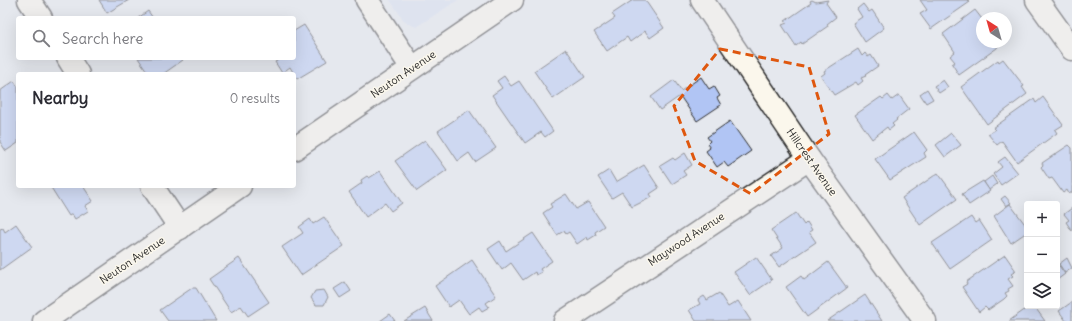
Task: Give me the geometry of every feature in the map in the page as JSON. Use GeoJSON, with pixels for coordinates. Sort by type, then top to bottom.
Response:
{"type":"FeatureCollection","features":[{"type":"Feature","properties":{"kind":"street"},"geometry":{"type":"LineString","coordinates":[[29,0],[40,16]]}},
{"type":"Feature","properties":{"kind":"street"},"geometry":{"type":"LineString","coordinates":[[367,0],[412,68]]}},
{"type":"Feature","properties":{"kind":"street","name":"Neuton Avenue"},"geometry":{"type":"LineString","coordinates":[[296,148],[512,0]]}},
{"type":"Feature","properties":{"kind":"street","name":"Hillcrest Avenue"},"geometry":{"type":"LineString","coordinates":[[702,0],[809,160],[925,321]]}},
{"type":"Feature","properties":{"kind":"street"},"geometry":{"type":"LineString","coordinates":[[1038,0],[1072,49]]}},
{"type":"Feature","properties":{"kind":"street"},"geometry":{"type":"LineString","coordinates":[[69,60],[77,72]]}},
{"type":"Feature","properties":{"kind":"street","name":"Maywood Avenue"},"geometry":{"type":"LineString","coordinates":[[565,321],[809,160]]}},
{"type":"Feature","properties":{"kind":"street"},"geometry":{"type":"LineString","coordinates":[[153,188],[180,228]]}},
{"type":"Feature","properties":{"kind":"street","name":"Neuton Avenue"},"geometry":{"type":"LineString","coordinates":[[44,321],[237,188]]}},
{"type":"Feature","properties":{"kind":"highlighted area"},"geometry":{"type":"Polygon","coordinates":[[[720,49],[809,67],[829,134],[751,194],[695,161],[674,106],[720,49]]]}},
{"type":"Feature","properties":{"kind":"shaded area"},"geometry":{"type":"Polygon","coordinates":[[[390,0],[458,0],[416,27],[405,22],[390,0]]]}},
{"type":"Feature","properties":{"kind":"building"},"geometry":{"type":"Polygon","coordinates":[[[99,0],[129,0],[107,13],[99,0]]]}},
{"type":"Feature","properties":{"kind":"building"},"geometry":{"type":"Polygon","coordinates":[[[633,0],[645,0],[664,28],[650,38],[645,31],[630,42],[627,37],[607,51],[594,32],[615,18],[612,14],[633,0]]]}},
{"type":"Feature","properties":{"kind":"building"},"geometry":{"type":"Polygon","coordinates":[[[812,0],[816,2],[828,0],[826,3],[836,17],[827,24],[828,26],[802,44],[801,42],[796,46],[782,25],[787,23],[785,21],[811,3],[810,1],[812,0]]]}},
{"type":"Feature","properties":{"kind":"building"},"geometry":{"type":"Polygon","coordinates":[[[920,0],[968,0],[970,2],[931,29],[920,14],[927,10],[920,0]]]}},
{"type":"Feature","properties":{"kind":"building"},"geometry":{"type":"Polygon","coordinates":[[[863,4],[869,12],[872,10],[884,28],[865,42],[853,23],[862,17],[857,9],[863,4]]]}},
{"type":"Feature","properties":{"kind":"building"},"geometry":{"type":"Polygon","coordinates":[[[975,10],[977,12],[976,48],[997,48],[959,75],[952,64],[955,62],[950,56],[955,52],[943,34],[975,10]]]}},
{"type":"Feature","properties":{"kind":"building"},"geometry":{"type":"Polygon","coordinates":[[[148,11],[152,16],[141,16],[148,11]]]}},
{"type":"Feature","properties":{"kind":"building"},"geometry":{"type":"Polygon","coordinates":[[[304,25],[327,61],[297,79],[296,72],[293,72],[290,67],[281,72],[275,62],[278,60],[296,60],[296,30],[304,25]]]}},
{"type":"Feature","properties":{"kind":"building"},"geometry":{"type":"Polygon","coordinates":[[[566,49],[585,77],[553,99],[534,71],[566,49]]]}},
{"type":"Feature","properties":{"kind":"building"},"geometry":{"type":"Polygon","coordinates":[[[858,49],[862,56],[865,53],[868,57],[871,55],[878,66],[865,75],[866,76],[861,78],[863,81],[858,85],[856,82],[834,95],[821,76],[825,73],[824,71],[858,49]]]}},
{"type":"Feature","properties":{"kind":"building"},"geometry":{"type":"Polygon","coordinates":[[[1003,59],[1024,86],[1022,87],[1027,94],[987,124],[961,87],[998,60],[999,62],[1003,59]]]}},
{"type":"Feature","properties":{"kind":"building"},"geometry":{"type":"Polygon","coordinates":[[[139,60],[183,60],[166,72],[148,72],[139,60]]]}},
{"type":"Feature","properties":{"kind":"building"},"geometry":{"type":"Polygon","coordinates":[[[504,76],[511,86],[519,81],[553,131],[545,137],[541,132],[525,143],[492,95],[502,88],[497,81],[504,76]]]}},
{"type":"Feature","properties":{"kind":"building"},"geometry":{"type":"Polygon","coordinates":[[[701,77],[709,89],[714,86],[720,96],[717,98],[721,105],[697,121],[680,96],[660,110],[651,97],[674,80],[681,91],[701,77]]]}},
{"type":"Feature","properties":{"kind":"building"},"geometry":{"type":"Polygon","coordinates":[[[943,80],[948,87],[939,93],[934,86],[943,80]]]}},
{"type":"Feature","properties":{"kind":"building"},"geometry":{"type":"Polygon","coordinates":[[[14,81],[16,84],[16,144],[6,151],[0,142],[0,91],[14,81]]]}},
{"type":"Feature","properties":{"kind":"building"},"geometry":{"type":"Polygon","coordinates":[[[927,89],[933,99],[926,103],[920,94],[927,89]]]}},
{"type":"Feature","properties":{"kind":"building"},"geometry":{"type":"Polygon","coordinates":[[[888,95],[892,100],[899,95],[909,109],[896,119],[897,120],[892,124],[894,126],[889,130],[887,127],[872,139],[855,115],[881,97],[883,99],[888,95]]]}},
{"type":"Feature","properties":{"kind":"building"},"geometry":{"type":"Polygon","coordinates":[[[1043,97],[1063,125],[1055,130],[1057,133],[1017,162],[1002,141],[997,145],[988,134],[995,130],[993,128],[1034,99],[1036,103],[1043,97]]]}},
{"type":"Feature","properties":{"kind":"building"},"geometry":{"type":"Polygon","coordinates":[[[469,110],[496,148],[475,162],[469,153],[458,161],[438,131],[469,110]]]}},
{"type":"Feature","properties":{"kind":"building"},"geometry":{"type":"Polygon","coordinates":[[[730,121],[751,151],[728,167],[724,162],[717,167],[706,151],[710,148],[707,144],[710,141],[707,137],[730,121]]]}},
{"type":"Feature","properties":{"kind":"building"},"geometry":{"type":"Polygon","coordinates":[[[914,132],[927,150],[924,153],[926,157],[890,180],[875,159],[914,132]]]}},
{"type":"Feature","properties":{"kind":"building"},"geometry":{"type":"Polygon","coordinates":[[[951,133],[961,145],[945,157],[936,145],[951,133]]]}},
{"type":"Feature","properties":{"kind":"building"},"geometry":{"type":"Polygon","coordinates":[[[425,140],[447,170],[417,191],[395,161],[425,140]]]}},
{"type":"Feature","properties":{"kind":"building"},"geometry":{"type":"Polygon","coordinates":[[[1069,145],[1072,148],[1072,192],[1069,194],[1067,190],[1063,193],[1052,178],[1049,179],[1041,167],[1043,165],[1042,163],[1069,145]]]}},
{"type":"Feature","properties":{"kind":"building"},"geometry":{"type":"Polygon","coordinates":[[[685,153],[692,165],[683,171],[686,175],[672,184],[660,166],[673,158],[675,160],[685,153]]]}},
{"type":"Feature","properties":{"kind":"building"},"geometry":{"type":"Polygon","coordinates":[[[1005,157],[1018,173],[1001,185],[993,174],[1002,167],[998,162],[1005,157]]]}},
{"type":"Feature","properties":{"kind":"building"},"geometry":{"type":"Polygon","coordinates":[[[644,165],[659,188],[650,194],[652,197],[632,207],[622,192],[612,198],[598,177],[609,170],[616,182],[644,165]]]}},
{"type":"Feature","properties":{"kind":"building"},"geometry":{"type":"Polygon","coordinates":[[[380,171],[402,203],[391,211],[385,203],[366,217],[349,192],[362,183],[361,180],[367,176],[369,178],[380,171]]]}},
{"type":"Feature","properties":{"kind":"building"},"geometry":{"type":"Polygon","coordinates":[[[938,173],[957,199],[920,225],[902,198],[938,173]]]}},
{"type":"Feature","properties":{"kind":"building"},"geometry":{"type":"Polygon","coordinates":[[[992,176],[997,184],[989,190],[984,182],[992,176]]]}},
{"type":"Feature","properties":{"kind":"building"},"geometry":{"type":"Polygon","coordinates":[[[983,181],[990,191],[969,205],[962,194],[983,181]]]}},
{"type":"Feature","properties":{"kind":"building"},"geometry":{"type":"Polygon","coordinates":[[[51,188],[84,188],[93,201],[85,206],[88,211],[75,219],[72,214],[69,216],[51,188]]]}},
{"type":"Feature","properties":{"kind":"building"},"geometry":{"type":"Polygon","coordinates":[[[566,194],[576,209],[588,202],[604,226],[595,232],[596,235],[588,240],[587,237],[577,244],[569,232],[566,234],[564,231],[557,235],[543,213],[552,207],[550,204],[566,194]]]}},
{"type":"Feature","properties":{"kind":"building"},"geometry":{"type":"Polygon","coordinates":[[[1005,196],[1011,203],[1006,206],[1001,199],[1005,196]]]}},
{"type":"Feature","properties":{"kind":"building"},"geometry":{"type":"Polygon","coordinates":[[[1010,204],[1024,223],[1024,234],[1011,243],[994,216],[1010,204]]]}},
{"type":"Feature","properties":{"kind":"building"},"geometry":{"type":"Polygon","coordinates":[[[1072,208],[1072,231],[1066,222],[1069,220],[1064,214],[1072,208]]]}},
{"type":"Feature","properties":{"kind":"building"},"geometry":{"type":"Polygon","coordinates":[[[796,213],[804,225],[807,222],[812,230],[809,232],[816,242],[779,267],[771,256],[783,248],[771,230],[796,213]]]}},
{"type":"Feature","properties":{"kind":"building"},"geometry":{"type":"Polygon","coordinates":[[[324,217],[344,246],[301,275],[282,247],[303,233],[299,227],[310,219],[313,224],[324,217]]]}},
{"type":"Feature","properties":{"kind":"building"},"geometry":{"type":"Polygon","coordinates":[[[971,217],[975,223],[979,220],[992,240],[950,269],[932,243],[971,217]]]}},
{"type":"Feature","properties":{"kind":"building"},"geometry":{"type":"Polygon","coordinates":[[[16,224],[32,247],[0,270],[0,229],[3,228],[5,232],[16,224]]]}},
{"type":"Feature","properties":{"kind":"building"},"geometry":{"type":"Polygon","coordinates":[[[533,233],[552,261],[540,269],[542,272],[536,275],[535,272],[523,280],[511,263],[502,270],[488,249],[500,241],[506,251],[533,233]]]}},
{"type":"Feature","properties":{"kind":"building"},"geometry":{"type":"Polygon","coordinates":[[[1005,255],[1016,271],[1011,274],[1013,276],[1008,279],[1013,286],[1005,293],[1007,296],[1004,299],[988,310],[985,307],[979,312],[962,287],[967,284],[966,282],[1005,255]]]}},
{"type":"Feature","properties":{"kind":"building"},"geometry":{"type":"Polygon","coordinates":[[[756,257],[772,280],[750,295],[734,272],[756,257]]]}},
{"type":"Feature","properties":{"kind":"building"},"geometry":{"type":"Polygon","coordinates":[[[239,258],[269,302],[248,316],[241,306],[231,312],[209,279],[239,258]]]}},
{"type":"Feature","properties":{"kind":"building"},"geometry":{"type":"Polygon","coordinates":[[[1067,258],[1072,268],[1065,273],[1060,263],[1067,258]]]}},
{"type":"Feature","properties":{"kind":"building"},"geometry":{"type":"Polygon","coordinates":[[[472,260],[496,296],[486,303],[489,307],[482,311],[479,307],[469,314],[459,300],[449,307],[435,286],[472,260]]]}},
{"type":"Feature","properties":{"kind":"building"},"geometry":{"type":"Polygon","coordinates":[[[828,262],[847,288],[807,317],[786,287],[801,276],[804,280],[828,262]]]}},
{"type":"Feature","properties":{"kind":"building"},"geometry":{"type":"Polygon","coordinates":[[[1060,267],[1065,274],[1060,278],[1060,267]]]}},
{"type":"Feature","properties":{"kind":"building"},"geometry":{"type":"Polygon","coordinates":[[[345,282],[351,291],[340,298],[334,289],[345,282]]]}},
{"type":"Feature","properties":{"kind":"building"},"geometry":{"type":"Polygon","coordinates":[[[192,288],[196,288],[216,321],[168,321],[160,310],[192,288]]]}},
{"type":"Feature","properties":{"kind":"building"},"geometry":{"type":"Polygon","coordinates":[[[324,290],[328,297],[324,305],[316,305],[311,298],[315,291],[324,290]]]}},
{"type":"Feature","properties":{"kind":"building"},"geometry":{"type":"Polygon","coordinates":[[[719,293],[728,307],[738,301],[751,321],[696,321],[689,310],[700,304],[698,300],[704,296],[707,300],[719,293]]]}},
{"type":"Feature","properties":{"kind":"building"},"geometry":{"type":"Polygon","coordinates":[[[865,295],[882,321],[827,321],[865,295]]]}},
{"type":"Feature","properties":{"kind":"building"},"geometry":{"type":"Polygon","coordinates":[[[1072,302],[1072,321],[1066,321],[1059,311],[1072,302]]]}},
{"type":"Feature","properties":{"kind":"building"},"geometry":{"type":"Polygon","coordinates":[[[425,308],[433,321],[404,321],[425,308]]]}},
{"type":"Feature","properties":{"kind":"building"},"geometry":{"type":"Polygon","coordinates":[[[1026,309],[1036,309],[1045,321],[1009,321],[1026,309]]]}},
{"type":"Feature","properties":{"kind":"building"},"geometry":{"type":"Polygon","coordinates":[[[390,314],[395,321],[380,321],[390,314]]]}}]}
